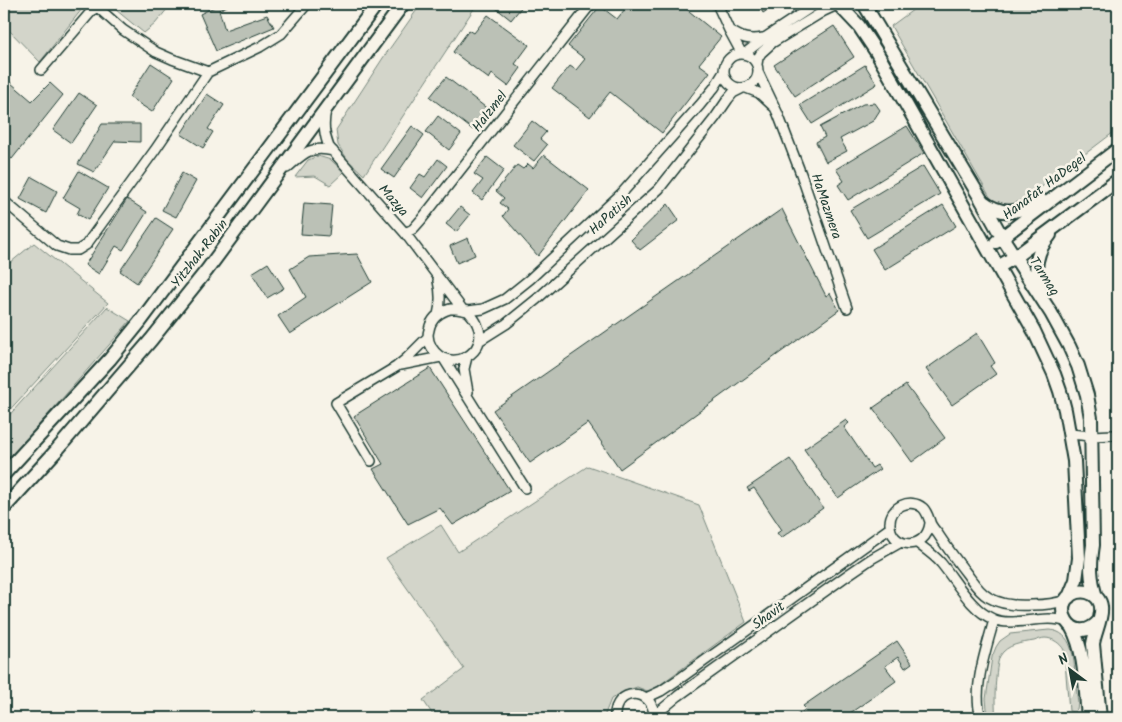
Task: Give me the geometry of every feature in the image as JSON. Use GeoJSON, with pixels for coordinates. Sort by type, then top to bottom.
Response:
{"type":"FeatureCollection","features":[{"type":"Feature","properties":{"kind":"main road","name":"Yitzhak Rabin"},"geometry":{"type":"LineString","coordinates":[[4,474],[110,359],[140,322],[377,4]]}},
{"type":"Feature","properties":{"kind":"main road","name":"Yitzhak Rabin"},"geometry":{"type":"LineString","coordinates":[[4,508],[56,451],[151,340],[207,270],[403,4]]}},
{"type":"Feature","properties":{"kind":"main road","name":"Tarmag"},"geometry":{"type":"LineString","coordinates":[[864,4],[1002,237],[1046,305],[1078,366],[1087,395],[1091,418],[1093,545],[1090,563],[1091,582],[1096,596]]}},
{"type":"Feature","properties":{"kind":"main road"},"geometry":{"type":"LineString","coordinates":[[840,5],[859,26],[877,53],[1034,331],[1054,374],[1065,410],[1074,460],[1079,558],[1076,580],[1064,604],[1063,614],[1076,636],[1081,651],[1088,718]]}},
{"type":"Feature","properties":{"kind":"main road","name":"Hanafat HaDegel"},"geometry":{"type":"LineString","coordinates":[[988,248],[1118,149]]}},
{"type":"Feature","properties":{"kind":"main road"},"geometry":{"type":"LineString","coordinates":[[981,199],[998,211],[1013,212],[1035,203],[1078,179]]}},
{"type":"Feature","properties":{"kind":"main road"},"geometry":{"type":"LineString","coordinates":[[998,267],[1015,257],[1118,180]]}},
{"type":"Feature","properties":{"kind":"main road"},"geometry":{"type":"LineString","coordinates":[[1046,305],[1038,283],[1036,264],[1042,245],[1058,225]]}},
{"type":"Feature","properties":{"kind":"main road"},"geometry":{"type":"LineString","coordinates":[[1067,598],[1074,593],[1085,591],[1096,596],[1102,608],[1093,644],[1100,718]]}},
{"type":"Feature","properties":{"kind":"main road"},"geometry":{"type":"LineString","coordinates":[[1069,624],[1076,629],[1082,630],[1089,629],[1098,621]]}},
{"type":"Feature","properties":{"kind":"street"},"geometry":{"type":"LineString","coordinates":[[4,201],[57,246],[69,250],[78,250],[86,245],[155,150],[208,72],[260,47],[281,34],[307,4]]}},
{"type":"Feature","properties":{"kind":"street","name":"HaIzmel"},"geometry":{"type":"LineString","coordinates":[[405,233],[421,220],[591,4]]}},
{"type":"Feature","properties":{"kind":"street"},"geometry":{"type":"LineString","coordinates":[[717,4],[728,30],[743,54],[752,58],[758,68]]}},
{"type":"Feature","properties":{"kind":"street"},"geometry":{"type":"LineString","coordinates":[[816,4],[743,54],[730,58],[725,64],[724,72],[724,76],[729,84],[736,88],[743,88],[754,84],[758,76],[758,58],[761,53],[824,11],[840,5]]}},
{"type":"Feature","properties":{"kind":"street"},"geometry":{"type":"LineString","coordinates":[[41,70],[95,5],[123,30],[156,52],[208,72]]}},
{"type":"Feature","properties":{"kind":"street"},"geometry":{"type":"LineString","coordinates":[[728,30],[747,40],[766,37]]}},
{"type":"Feature","properties":{"kind":"street","name":"HaMazmera"},"geometry":{"type":"LineString","coordinates":[[758,68],[801,174],[848,308]]}},
{"type":"Feature","properties":{"kind":"street","name":"HaPatish"},"geometry":{"type":"LineString","coordinates":[[466,311],[484,309],[505,299],[530,279],[622,193],[700,105],[724,72]]}},
{"type":"Feature","properties":{"kind":"street","name":"HaMazmera"},"geometry":{"type":"LineString","coordinates":[[743,88],[759,93],[778,114]]}},
{"type":"Feature","properties":{"kind":"street","name":"HaPatish"},"geometry":{"type":"LineString","coordinates":[[479,341],[506,324],[537,299],[659,189],[710,125],[728,99],[733,93],[743,88]]}},
{"type":"Feature","properties":{"kind":"street","name":"Mazya"},"geometry":{"type":"LineString","coordinates":[[329,106],[324,122],[329,147],[405,233],[432,270],[466,311]]}},
{"type":"Feature","properties":{"kind":"street"},"geometry":{"type":"LineString","coordinates":[[274,180],[310,150],[318,148],[333,151]]}},
{"type":"Feature","properties":{"kind":"street","name":"Mazya"},"geometry":{"type":"LineString","coordinates":[[432,270],[439,282],[441,291],[438,315]]}},
{"type":"Feature","properties":{"kind":"street"},"geometry":{"type":"LineString","coordinates":[[396,367],[418,361],[442,358],[452,361],[459,360],[472,354],[477,347],[480,333],[478,326],[466,311],[450,309],[438,315],[432,321],[429,329],[430,345],[434,352],[442,358],[469,397],[525,488]]}},
{"type":"Feature","properties":{"kind":"street"},"geometry":{"type":"LineString","coordinates":[[371,461],[336,403],[396,367],[428,337]]}},
{"type":"Feature","properties":{"kind":"street"},"geometry":{"type":"LineString","coordinates":[[466,358],[464,369],[469,397]]}},
{"type":"Feature","properties":{"kind":"street"},"geometry":{"type":"LineString","coordinates":[[1070,434],[1091,436],[1113,435]]}},
{"type":"Feature","properties":{"kind":"street"},"geometry":{"type":"LineString","coordinates":[[907,503],[920,506],[925,510],[929,516],[930,523],[927,535],[922,540],[917,543],[906,544],[896,539],[892,534],[889,521],[895,509],[907,503]]}},
{"type":"Feature","properties":{"kind":"street"},"geometry":{"type":"LineString","coordinates":[[930,523],[976,586],[987,597],[1016,606],[1052,604],[1067,598]]}},
{"type":"Feature","properties":{"kind":"street","name":"Shavit"},"geometry":{"type":"LineString","coordinates":[[646,698],[661,691],[682,677],[890,528]]}},
{"type":"Feature","properties":{"kind":"street","name":"Shavit"},"geometry":{"type":"LineString","coordinates":[[654,717],[678,696],[849,574],[901,542]]}},
{"type":"Feature","properties":{"kind":"street"},"geometry":{"type":"LineString","coordinates":[[917,543],[940,561],[978,610],[994,620],[1006,622],[1055,619],[1069,624]]}},
{"type":"Feature","properties":{"kind":"street"},"geometry":{"type":"LineString","coordinates":[[980,718],[977,705],[978,691],[994,620]]}},
{"type":"Feature","properties":{"kind":"street"},"geometry":{"type":"LineString","coordinates":[[615,718],[618,702],[631,694],[639,694],[652,703],[654,717]]}},
{"type":"Feature","properties":{"kind":"shaded area"},"geometry":{"type":"Polygon","coordinates":[[[4,4],[86,4],[40,62],[4,25],[4,4]]]}},
{"type":"Feature","properties":{"kind":"shaded area"},"geometry":{"type":"Polygon","coordinates":[[[120,4],[166,4],[168,8],[155,24],[144,33],[116,10],[120,4]]]}},
{"type":"Feature","properties":{"kind":"shaded area"},"geometry":{"type":"Polygon","coordinates":[[[421,4],[477,4],[364,175],[348,160],[338,145],[336,130],[421,4]]]}},
{"type":"Feature","properties":{"kind":"shaded area"},"geometry":{"type":"Polygon","coordinates":[[[921,4],[1118,4],[1118,129],[1019,204],[1006,210],[994,204],[891,26],[921,4]]]}},
{"type":"Feature","properties":{"kind":"shaded area"},"geometry":{"type":"Polygon","coordinates":[[[318,156],[331,160],[344,172],[330,185],[315,176],[295,177],[308,160],[318,156]]]}},
{"type":"Feature","properties":{"kind":"shaded area"},"geometry":{"type":"Polygon","coordinates":[[[34,243],[108,303],[4,416],[4,268],[34,243]]]}},
{"type":"Feature","properties":{"kind":"shaded area"},"geometry":{"type":"Polygon","coordinates":[[[107,307],[130,321],[4,465],[4,421],[107,307]]]}},
{"type":"Feature","properties":{"kind":"shaded area"},"geometry":{"type":"Polygon","coordinates":[[[588,466],[699,505],[746,622],[650,692],[637,687],[611,699],[605,714],[606,718],[435,718],[423,700],[464,669],[386,558],[441,525],[458,552],[588,466]]]}},
{"type":"Feature","properties":{"kind":"shaded area"},"geometry":{"type":"Polygon","coordinates":[[[1049,630],[1063,635],[1071,647],[1074,662],[1077,709],[1074,712],[1069,711],[1064,650],[1051,639],[1044,638],[1020,643],[1007,649],[1000,656],[995,687],[996,718],[990,718],[986,699],[992,657],[1000,641],[1010,634],[1049,630]]]}},
{"type":"Feature","properties":{"kind":"building"},"geometry":{"type":"Polygon","coordinates":[[[212,4],[231,4],[219,10],[225,30],[267,15],[274,27],[216,51],[200,14],[214,7],[212,4]]]}},
{"type":"Feature","properties":{"kind":"building"},"geometry":{"type":"Polygon","coordinates":[[[499,4],[524,4],[511,20],[496,8],[499,4]]]}},
{"type":"Feature","properties":{"kind":"building"},"geometry":{"type":"Polygon","coordinates":[[[629,4],[687,4],[684,7],[721,37],[699,64],[710,72],[662,133],[610,92],[590,117],[552,88],[570,66],[576,70],[585,59],[568,46],[600,6],[617,19],[629,4]]]}},
{"type":"Feature","properties":{"kind":"building"},"geometry":{"type":"Polygon","coordinates":[[[758,4],[777,4],[763,13],[758,4]]]}},
{"type":"Feature","properties":{"kind":"building"},"geometry":{"type":"Polygon","coordinates":[[[488,15],[529,45],[515,64],[521,68],[508,86],[492,74],[489,79],[453,52],[469,30],[474,33],[488,15]]]}},
{"type":"Feature","properties":{"kind":"building"},"geometry":{"type":"Polygon","coordinates":[[[834,26],[854,57],[795,96],[774,65],[834,26]]]}},
{"type":"Feature","properties":{"kind":"building"},"geometry":{"type":"Polygon","coordinates":[[[4,54],[9,62],[4,66],[4,54]]]}},
{"type":"Feature","properties":{"kind":"building"},"geometry":{"type":"Polygon","coordinates":[[[151,63],[174,78],[152,112],[129,97],[151,63]]]}},
{"type":"Feature","properties":{"kind":"building"},"geometry":{"type":"Polygon","coordinates":[[[865,65],[877,84],[812,124],[800,105],[865,65]]]}},
{"type":"Feature","properties":{"kind":"building"},"geometry":{"type":"Polygon","coordinates":[[[4,77],[32,101],[50,83],[63,95],[12,159],[4,154],[4,77]]]}},
{"type":"Feature","properties":{"kind":"building"},"geometry":{"type":"Polygon","coordinates":[[[446,77],[489,110],[473,130],[430,97],[446,77]]]}},
{"type":"Feature","properties":{"kind":"building"},"geometry":{"type":"Polygon","coordinates":[[[79,93],[97,105],[71,143],[53,130],[79,93]]]}},
{"type":"Feature","properties":{"kind":"building"},"geometry":{"type":"Polygon","coordinates":[[[207,94],[224,105],[208,129],[213,132],[203,148],[181,134],[207,94]]]}},
{"type":"Feature","properties":{"kind":"building"},"geometry":{"type":"Polygon","coordinates":[[[875,103],[880,110],[873,121],[840,139],[847,151],[826,162],[816,142],[825,137],[820,127],[863,104],[875,103]]]}},
{"type":"Feature","properties":{"kind":"building"},"geometry":{"type":"Polygon","coordinates":[[[438,116],[461,134],[449,150],[426,132],[438,116]]]}},
{"type":"Feature","properties":{"kind":"building"},"geometry":{"type":"Polygon","coordinates":[[[532,121],[546,132],[540,139],[547,145],[534,161],[513,145],[532,121]]]}},
{"type":"Feature","properties":{"kind":"building"},"geometry":{"type":"Polygon","coordinates":[[[102,124],[140,124],[140,142],[115,141],[94,172],[78,164],[102,124]]]}},
{"type":"Feature","properties":{"kind":"building"},"geometry":{"type":"Polygon","coordinates":[[[412,126],[424,135],[394,178],[381,169],[412,126]]]}},
{"type":"Feature","properties":{"kind":"building"},"geometry":{"type":"Polygon","coordinates":[[[907,126],[924,153],[848,200],[838,185],[844,181],[836,169],[907,126]]]}},
{"type":"Feature","properties":{"kind":"building"},"geometry":{"type":"Polygon","coordinates":[[[544,155],[589,190],[538,256],[503,216],[508,209],[500,203],[504,198],[496,191],[517,165],[523,169],[528,164],[533,168],[544,155]]]}},
{"type":"Feature","properties":{"kind":"building"},"geometry":{"type":"Polygon","coordinates":[[[487,157],[504,170],[482,200],[473,193],[483,180],[474,174],[487,157]]]}},
{"type":"Feature","properties":{"kind":"building"},"geometry":{"type":"Polygon","coordinates":[[[438,159],[447,166],[423,198],[410,188],[420,174],[425,177],[438,159]]]}},
{"type":"Feature","properties":{"kind":"building"},"geometry":{"type":"Polygon","coordinates":[[[923,166],[940,194],[867,238],[850,210],[923,166]]]}},
{"type":"Feature","properties":{"kind":"building"},"geometry":{"type":"Polygon","coordinates":[[[79,171],[108,188],[88,220],[77,214],[80,208],[63,198],[79,171]]]}},
{"type":"Feature","properties":{"kind":"building"},"geometry":{"type":"Polygon","coordinates":[[[182,173],[196,181],[176,217],[162,210],[182,173]]]}},
{"type":"Feature","properties":{"kind":"building"},"geometry":{"type":"Polygon","coordinates":[[[32,177],[57,191],[46,213],[20,199],[32,177]]]}},
{"type":"Feature","properties":{"kind":"building"},"geometry":{"type":"Polygon","coordinates":[[[127,199],[147,212],[123,250],[116,246],[99,274],[85,265],[127,199]]]}},
{"type":"Feature","properties":{"kind":"building"},"geometry":{"type":"Polygon","coordinates":[[[304,203],[332,205],[329,236],[301,234],[304,203]]]}},
{"type":"Feature","properties":{"kind":"building"},"geometry":{"type":"Polygon","coordinates":[[[668,204],[679,220],[640,250],[631,240],[668,204]]]}},
{"type":"Feature","properties":{"kind":"building"},"geometry":{"type":"Polygon","coordinates":[[[943,205],[956,226],[885,270],[872,249],[943,205]]]}},
{"type":"Feature","properties":{"kind":"building"},"geometry":{"type":"Polygon","coordinates":[[[460,207],[470,215],[456,232],[446,224],[460,207]]]}},
{"type":"Feature","properties":{"kind":"building"},"geometry":{"type":"Polygon","coordinates":[[[782,209],[826,296],[830,293],[839,310],[620,469],[588,423],[530,463],[493,410],[782,209]]]}},
{"type":"Feature","properties":{"kind":"building"},"geometry":{"type":"Polygon","coordinates":[[[156,218],[173,229],[137,283],[120,271],[156,218]]]}},
{"type":"Feature","properties":{"kind":"building"},"geometry":{"type":"Polygon","coordinates":[[[468,238],[475,255],[457,263],[450,246],[468,238]]]}},
{"type":"Feature","properties":{"kind":"building"},"geometry":{"type":"Polygon","coordinates":[[[357,254],[372,282],[290,334],[278,316],[306,297],[290,269],[309,257],[357,254]]]}},
{"type":"Feature","properties":{"kind":"building"},"geometry":{"type":"Polygon","coordinates":[[[268,263],[284,288],[267,298],[252,273],[268,263]]]}},
{"type":"Feature","properties":{"kind":"building"},"geometry":{"type":"Polygon","coordinates":[[[977,333],[995,363],[990,366],[996,374],[952,405],[926,369],[977,333]]]}},
{"type":"Feature","properties":{"kind":"building"},"geometry":{"type":"Polygon","coordinates":[[[430,368],[510,491],[453,525],[440,508],[408,524],[373,469],[383,464],[354,416],[430,368]]]}},
{"type":"Feature","properties":{"kind":"building"},"geometry":{"type":"Polygon","coordinates":[[[906,385],[945,438],[912,462],[873,408],[906,385]]]}},
{"type":"Feature","properties":{"kind":"building"},"geometry":{"type":"Polygon","coordinates":[[[846,420],[849,423],[844,427],[872,468],[877,465],[880,469],[838,498],[804,449],[846,420]]]}},
{"type":"Feature","properties":{"kind":"building"},"geometry":{"type":"Polygon","coordinates":[[[790,459],[823,508],[781,538],[777,533],[782,530],[754,488],[749,491],[747,488],[790,459]]]}},
{"type":"Feature","properties":{"kind":"building"},"geometry":{"type":"Polygon","coordinates":[[[897,641],[912,663],[905,668],[898,657],[885,666],[896,681],[843,718],[793,718],[806,709],[803,706],[897,641]]]}}]}
